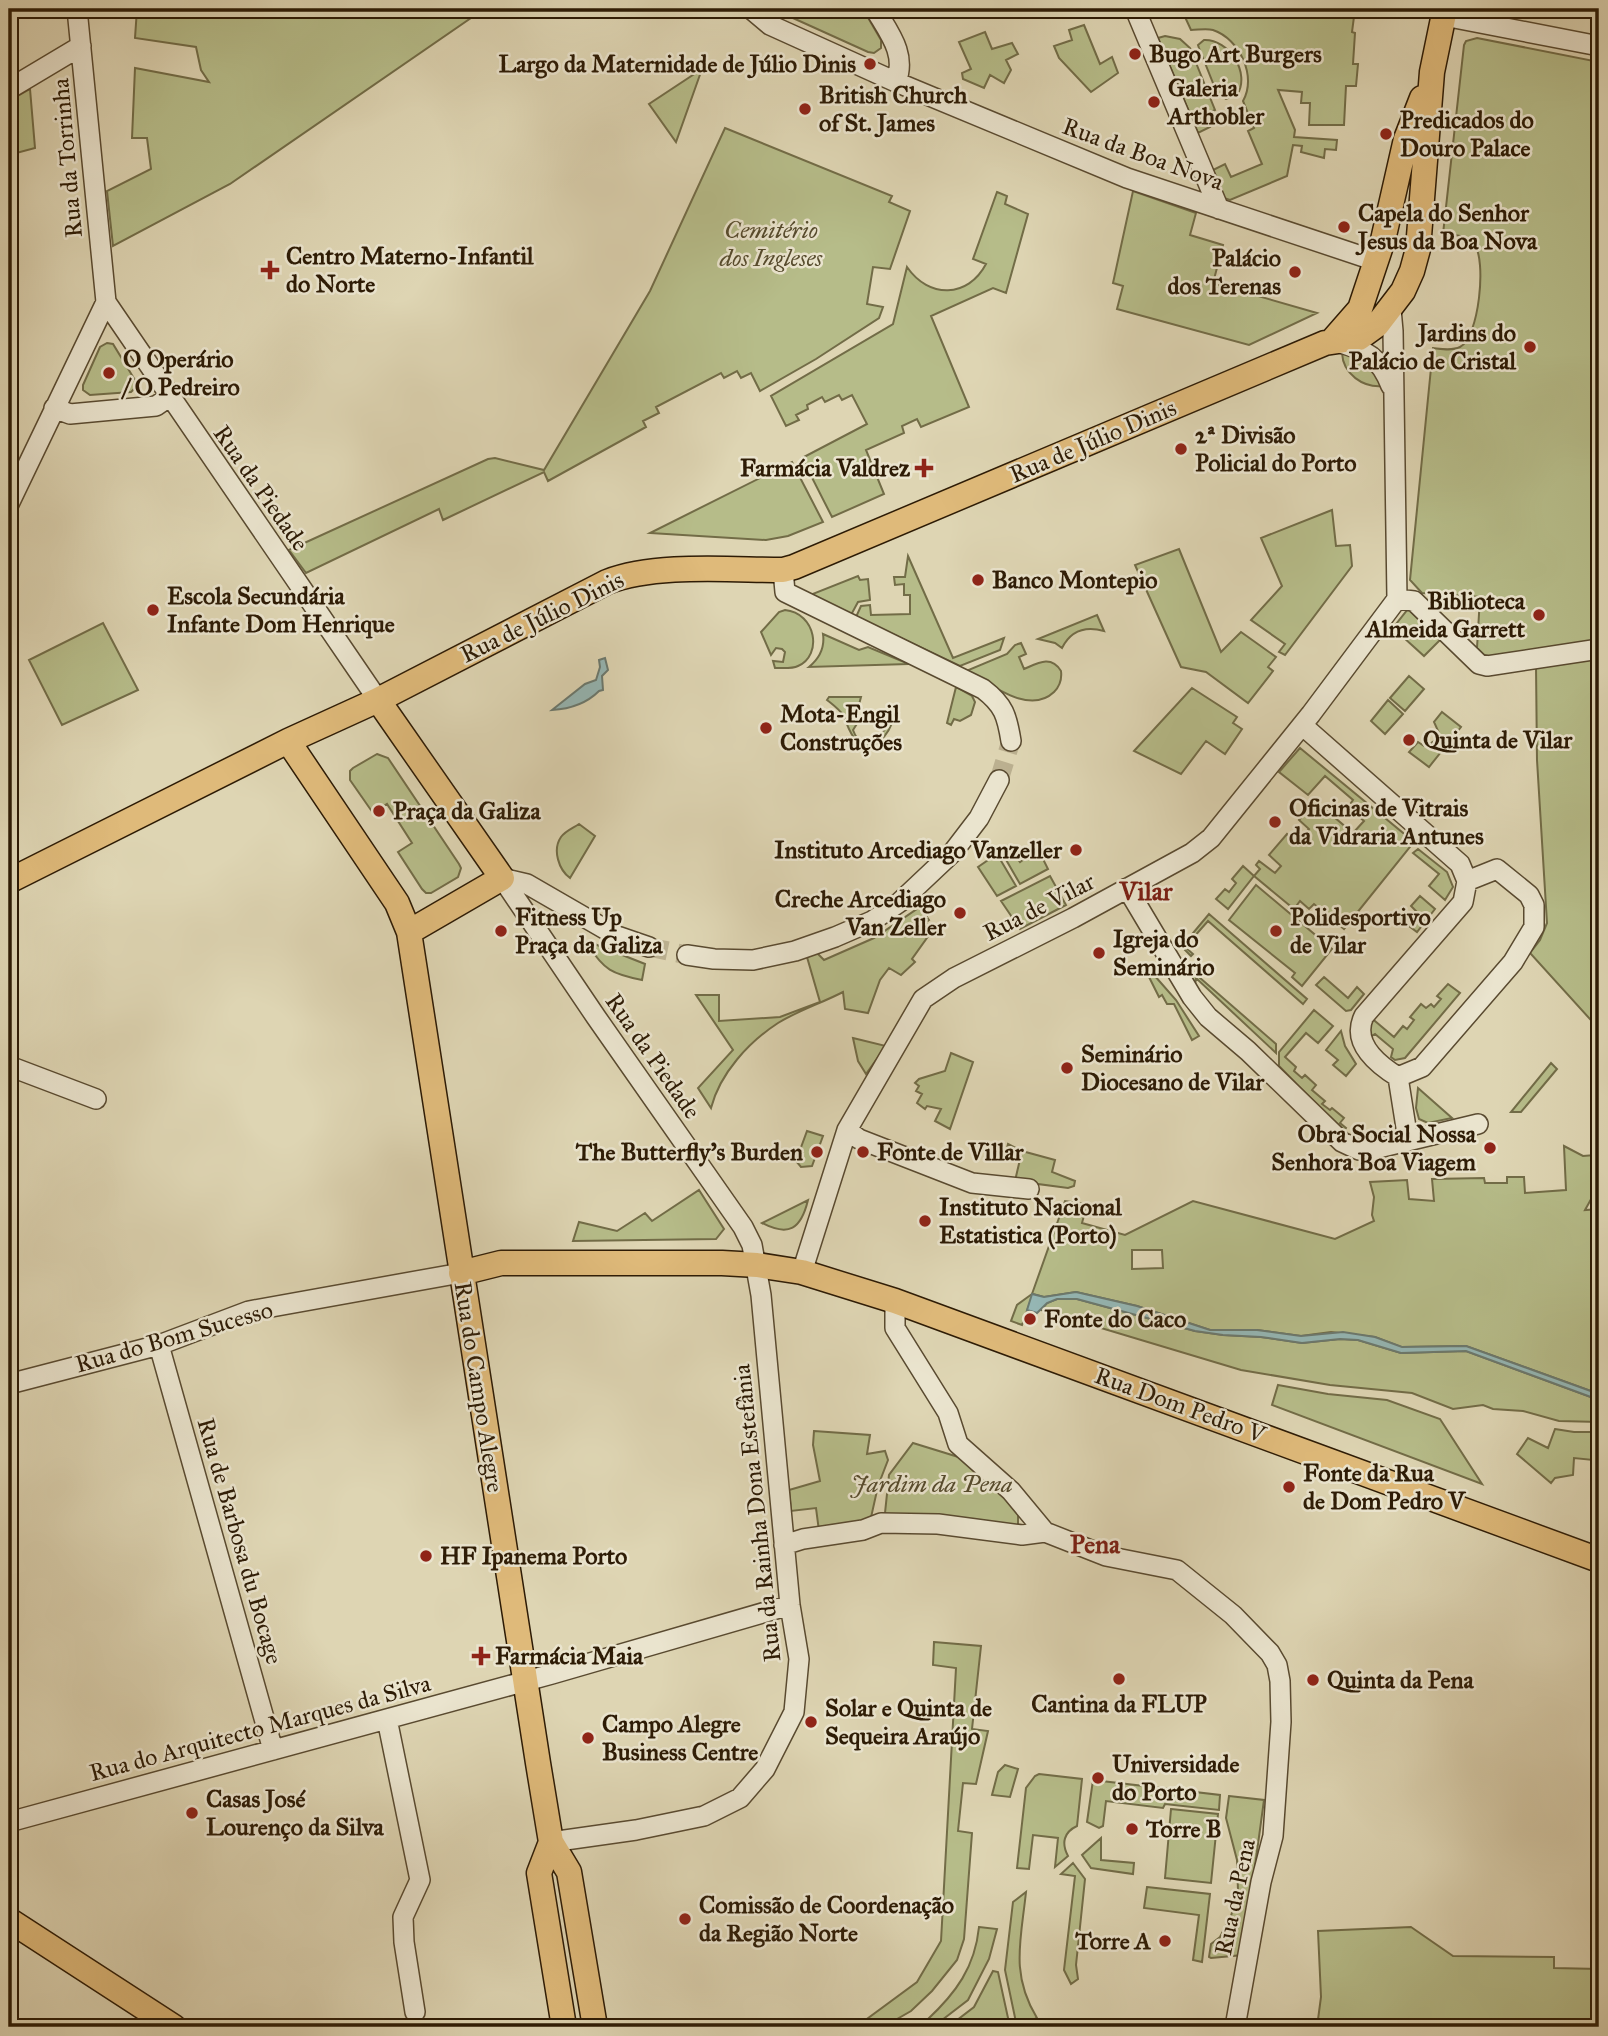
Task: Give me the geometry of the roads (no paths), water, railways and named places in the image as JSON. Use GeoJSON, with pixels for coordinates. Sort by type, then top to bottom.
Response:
{"type":"FeatureCollection","features":[{"type":"Feature","properties":{"kind":"main road"},"geometry":{"type":"LineString","coordinates":[[1332,341],[1360,309],[1380,251],[1406,139],[1432,72],[1445,12]]}},
{"type":"Feature","properties":{"kind":"main road","name":"Rua de Júlio Dinis"},"geometry":{"type":"LineString","coordinates":[[9,881],[288,741],[378,700],[607,582],[625,575],[649,571],[784,581],[805,564],[1332,341],[1359,338],[1377,324],[1403,291],[1418,249],[1432,72]]}},
{"type":"Feature","properties":{"kind":"main road"},"geometry":{"type":"LineString","coordinates":[[1380,251],[1388,260],[1391,309]]}},
{"type":"Feature","properties":{"kind":"main road"},"geometry":{"type":"LineString","coordinates":[[288,741],[397,903],[409,932],[502,878],[378,700]]}},
{"type":"Feature","properties":{"kind":"main road","name":"Rua do Campo Alegre"},"geometry":{"type":"LineString","coordinates":[[409,932],[524,1682],[551,1842],[569,1872],[591,2027]]}},
{"type":"Feature","properties":{"kind":"main road","name":"Rua do Bom Sucesso"},"geometry":{"type":"LineString","coordinates":[[461,1273],[501,1263],[757,1265]]}},
{"type":"Feature","properties":{"kind":"main road","name":"Rua Dom Pedro V"},"geometry":{"type":"LineString","coordinates":[[757,1265],[802,1272],[895,1301],[1599,1560]]}},
{"type":"Feature","properties":{"kind":"main road","name":"Rua do Campo Alegre"},"geometry":{"type":"LineString","coordinates":[[551,1842],[539,1873],[559,2021]]}},
{"type":"Feature","properties":{"kind":"main road"},"geometry":{"type":"LineString","coordinates":[[9,1920],[174,2027]]}},
{"type":"Feature","properties":{"kind":"street","name":"Rua da Torrinha"},"geometry":{"type":"LineString","coordinates":[[77,9],[106,302]]}},
{"type":"Feature","properties":{"kind":"street"},"geometry":{"type":"LineString","coordinates":[[754,11],[770,25],[896,82],[901,62],[892,38],[875,9]]}},
{"type":"Feature","properties":{"kind":"street"},"geometry":{"type":"LineString","coordinates":[[1135,9],[1219,209]]}},
{"type":"Feature","properties":{"kind":"street"},"geometry":{"type":"LineString","coordinates":[[1445,12],[1599,46]]}},
{"type":"Feature","properties":{"kind":"street"},"geometry":{"type":"LineString","coordinates":[[9,89],[81,46]]}},
{"type":"Feature","properties":{"kind":"street","name":"Rua da Boa Nova"},"geometry":{"type":"LineString","coordinates":[[896,82],[1127,178],[1219,209],[1380,251]]}},
{"type":"Feature","properties":{"kind":"street"},"geometry":{"type":"LineString","coordinates":[[9,504],[106,302]]}},
{"type":"Feature","properties":{"kind":"street","name":"Rua da Piedade"},"geometry":{"type":"LineString","coordinates":[[106,302],[378,700]]}},
{"type":"Feature","properties":{"kind":"street"},"geometry":{"type":"LineString","coordinates":[[1391,309],[1397,599],[1414,601],[1479,664],[1487,666],[1599,649]]}},
{"type":"Feature","properties":{"kind":"street"},"geometry":{"type":"LineString","coordinates":[[1332,341],[1367,352],[1379,362],[1394,393]]}},
{"type":"Feature","properties":{"kind":"street"},"geometry":{"type":"LineString","coordinates":[[54,408],[69,414],[156,406],[169,397]]}},
{"type":"Feature","properties":{"kind":"street"},"geometry":{"type":"LineString","coordinates":[[784,581],[983,689],[998,701],[1007,719],[1011,741]]}},
{"type":"Feature","properties":{"kind":"street","name":"Rua de Vilar"},"geometry":{"type":"LineString","coordinates":[[802,1272],[847,1130],[922,999],[954,978],[1192,853],[1211,838],[1301,726],[1397,599]]}},
{"type":"Feature","properties":{"kind":"street"},"geometry":{"type":"LineString","coordinates":[[1301,726],[1460,864],[1467,881],[1463,902],[1360,1023],[1359,1032],[1367,1051],[1398,1077],[1408,1140]]}},
{"type":"Feature","properties":{"kind":"street"},"geometry":{"type":"LineString","coordinates":[[687,955],[753,960],[794,951],[872,921],[900,901],[953,852],[979,818],[999,780]]}},
{"type":"Feature","properties":{"kind":"street"},"geometry":{"type":"LineString","coordinates":[[1398,1077],[1422,1067],[1513,962],[1534,928],[1534,905],[1529,895],[1497,869],[1467,881]]}},
{"type":"Feature","properties":{"kind":"street"},"geometry":{"type":"LineString","coordinates":[[502,878],[527,884],[617,936],[649,947]]}},
{"type":"Feature","properties":{"kind":"street","name":"Rua da Piedade"},"geometry":{"type":"LineString","coordinates":[[502,878],[603,1028],[743,1227],[752,1245],[757,1265]]}},
{"type":"Feature","properties":{"kind":"street"},"geometry":{"type":"LineString","coordinates":[[1128,888],[1192,997],[1208,1017],[1248,1051],[1342,1142],[1359,1150],[1478,1124]]}},
{"type":"Feature","properties":{"kind":"street"},"geometry":{"type":"LineString","coordinates":[[9,1066],[96,1099]]}},
{"type":"Feature","properties":{"kind":"street"},"geometry":{"type":"LineString","coordinates":[[847,1130],[859,1139],[972,1183],[1029,1189]]}},
{"type":"Feature","properties":{"kind":"street","name":"Rua da Rainha Dona Estefânia"},"geometry":{"type":"LineString","coordinates":[[551,1842],[636,1830],[704,1816],[740,1798],[765,1769],[794,1712],[799,1659],[790,1605],[757,1265]]}},
{"type":"Feature","properties":{"kind":"street","name":"Rua do Bom Sucesso"},"geometry":{"type":"LineString","coordinates":[[9,1384],[159,1346],[249,1311],[461,1273]]}},
{"type":"Feature","properties":{"kind":"street","name":"Rua da Pena"},"geometry":{"type":"LineString","coordinates":[[895,1301],[895,1328],[948,1413],[958,1444],[1011,1491],[1045,1532],[1106,1556],[1177,1570],[1233,1615],[1270,1653],[1276,1665],[1280,1681],[1282,1722],[1273,1836],[1261,1882],[1235,2027]]}},
{"type":"Feature","properties":{"kind":"street","name":"Rua de Barbosa du Bocage"},"geometry":{"type":"LineString","coordinates":[[159,1346],[273,1750]]}},
{"type":"Feature","properties":{"kind":"street"},"geometry":{"type":"LineString","coordinates":[[784,1545],[803,1539],[863,1530],[881,1523],[938,1524],[1022,1535],[1045,1532]]}},
{"type":"Feature","properties":{"kind":"street","name":"Rua do Arquitecto Marques da Silva"},"geometry":{"type":"LineString","coordinates":[[9,1822],[524,1682],[790,1605]]}},
{"type":"Feature","properties":{"kind":"street"},"geometry":{"type":"LineString","coordinates":[[387,1719],[420,1880],[403,1917],[415,2012]]}},
{"type":"Feature","properties":{"kind":"water"},"geometry":{"type":"Polygon","coordinates":[[[605,658],[608,670],[602,676],[603,690],[577,705],[552,710],[585,684],[596,680],[599,660],[605,658]]]}},
{"type":"Feature","properties":{"kind":"water"},"geometry":{"type":"Polygon","coordinates":[[[1076,1292],[1137,1306],[1210,1330],[1257,1330],[1301,1336],[1343,1332],[1375,1337],[1402,1347],[1466,1346],[1599,1394],[1599,1400],[1466,1351],[1401,1353],[1358,1340],[1302,1343],[1223,1335],[1195,1331],[1077,1299],[1057,1299],[1047,1303],[1037,1313],[1027,1310],[1032,1294],[1044,1297],[1076,1292]]]}},
{"type":"Feature","properties":{"kind":"tunnel"},"geometry":{"type":"LineString","coordinates":[[999,780],[1011,741]]}},
{"type":"Feature","properties":{"kind":"tunnel"},"geometry":{"type":"LineString","coordinates":[[649,947],[687,955]]}},
{"type":"Feature","properties":{"kind":"place","name":"Bugo Art Burgers"},"geometry":{"type":"Point","coordinates":[1135,54]}},
{"type":"Feature","properties":{"kind":"place","name":"Largo da Maternidade de Júlio Dinis"},"geometry":{"type":"Point","coordinates":[870,64]}},
{"type":"Feature","properties":{"kind":"place","name":"Galeria Arthobler"},"geometry":{"type":"Point","coordinates":[1154,102]}},
{"type":"Feature","properties":{"kind":"place","name":"British Church of St. James"},"geometry":{"type":"Point","coordinates":[805,109]}},
{"type":"Feature","properties":{"kind":"place","name":"Predicados do Douro Palace"},"geometry":{"type":"Point","coordinates":[1386,134]}},
{"type":"Feature","properties":{"kind":"place","name":"Capela do Senhor Jesus da Boa Nova"},"geometry":{"type":"Point","coordinates":[1344,227]}},
{"type":"Feature","properties":{"kind":"place","name":"Centro Materno-Infantil do Norte"},"geometry":{"type":"Point","coordinates":[270,270]}},
{"type":"Feature","properties":{"kind":"place","name":"Palácio dos Terenas"},"geometry":{"type":"Point","coordinates":[1295,272]}},
{"type":"Feature","properties":{"kind":"place","name":"Jardins do Palácio de Cristal"},"geometry":{"type":"Point","coordinates":[1530,347]}},
{"type":"Feature","properties":{"kind":"place","name":"O Operário / O Pedreiro"},"geometry":{"type":"Point","coordinates":[109,373]}},
{"type":"Feature","properties":{"kind":"place","name":"2ª Divisão Policial do Porto"},"geometry":{"type":"Point","coordinates":[1181,449]}},
{"type":"Feature","properties":{"kind":"place","name":"Farmácia Valdrez"},"geometry":{"type":"Point","coordinates":[924,468]}},
{"type":"Feature","properties":{"kind":"place","name":"Banco Montepio"},"geometry":{"type":"Point","coordinates":[978,580]}},
{"type":"Feature","properties":{"kind":"place","name":"Escola Secundária Infante Dom Henrique"},"geometry":{"type":"Point","coordinates":[153,610]}},
{"type":"Feature","properties":{"kind":"place","name":"Biblioteca Almeida Garrett"},"geometry":{"type":"Point","coordinates":[1539,615]}},
{"type":"Feature","properties":{"kind":"place","name":"Mota-Engil Construções"},"geometry":{"type":"Point","coordinates":[766,728]}},
{"type":"Feature","properties":{"kind":"place","name":"Quinta de Vilar"},"geometry":{"type":"Point","coordinates":[1409,740]}},
{"type":"Feature","properties":{"kind":"place","name":"Praça da Galiza"},"geometry":{"type":"Point","coordinates":[379,811]}},
{"type":"Feature","properties":{"kind":"place","name":"Oficinas de Vitrais da Vidraria Antunes"},"geometry":{"type":"Point","coordinates":[1275,822]}},
{"type":"Feature","properties":{"kind":"place","name":"Instituto Arcediago Vanzeller"},"geometry":{"type":"Point","coordinates":[1076,850]}},
{"type":"Feature","properties":{"kind":"place","name":"Creche Arcediago Van Zeller"},"geometry":{"type":"Point","coordinates":[960,913]}},
{"type":"Feature","properties":{"kind":"place","name":"Fitness Up Praça da Galiza"},"geometry":{"type":"Point","coordinates":[501,931]}},
{"type":"Feature","properties":{"kind":"place","name":"Polidesportivo de Vilar"},"geometry":{"type":"Point","coordinates":[1276,931]}},
{"type":"Feature","properties":{"kind":"place","name":"Igreja do Seminário"},"geometry":{"type":"Point","coordinates":[1099,953]}},
{"type":"Feature","properties":{"kind":"place","name":"Seminário Diocesano de Vilar"},"geometry":{"type":"Point","coordinates":[1067,1068]}},
{"type":"Feature","properties":{"kind":"place","name":"Obra Social Nossa Senhora Boa Viagem"},"geometry":{"type":"Point","coordinates":[1490,1148]}},
{"type":"Feature","properties":{"kind":"place","name":"The Butterfly’s Burden"},"geometry":{"type":"Point","coordinates":[817,1152]}},
{"type":"Feature","properties":{"kind":"place","name":"Fonte de Villar"},"geometry":{"type":"Point","coordinates":[863,1152]}},
{"type":"Feature","properties":{"kind":"place","name":"Instituto Nacional Estatistica (Porto)"},"geometry":{"type":"Point","coordinates":[925,1221]}},
{"type":"Feature","properties":{"kind":"place","name":"Fonte do Caco"},"geometry":{"type":"Point","coordinates":[1030,1319]}},
{"type":"Feature","properties":{"kind":"place","name":"Fonte da Rua de Dom Pedro V"},"geometry":{"type":"Point","coordinates":[1289,1487]}},
{"type":"Feature","properties":{"kind":"place","name":"HF Ipanema Porto"},"geometry":{"type":"Point","coordinates":[426,1556]}},
{"type":"Feature","properties":{"kind":"place","name":"Farmácia Maia"},"geometry":{"type":"Point","coordinates":[481,1656]}},
{"type":"Feature","properties":{"kind":"place","name":"Cantina da FLUP"},"geometry":{"type":"Point","coordinates":[1119,1679]}},
{"type":"Feature","properties":{"kind":"place","name":"Quinta da Pena"},"geometry":{"type":"Point","coordinates":[1313,1680]}},
{"type":"Feature","properties":{"kind":"place","name":"Solar e Quinta de Sequeira Araújo"},"geometry":{"type":"Point","coordinates":[811,1722]}},
{"type":"Feature","properties":{"kind":"place","name":"Campo Alegre Business Centre"},"geometry":{"type":"Point","coordinates":[588,1738]}},
{"type":"Feature","properties":{"kind":"place","name":"Universidade do Porto"},"geometry":{"type":"Point","coordinates":[1098,1778]}},
{"type":"Feature","properties":{"kind":"place","name":"Casas José Lourenço da Silva"},"geometry":{"type":"Point","coordinates":[192,1813]}},
{"type":"Feature","properties":{"kind":"place","name":"Torre B"},"geometry":{"type":"Point","coordinates":[1132,1829]}},
{"type":"Feature","properties":{"kind":"place","name":"Comissão de Coordenação da Região Norte"},"geometry":{"type":"Point","coordinates":[685,1919]}},
{"type":"Feature","properties":{"kind":"place","name":"Torre A"},"geometry":{"type":"Point","coordinates":[1165,1941]}},
{"type":"Feature","properties":{"kind":"district","name":"Vilar"},"geometry":{"type":"Point","coordinates":[1146,891]}},
{"type":"Feature","properties":{"kind":"district","name":"Pena"},"geometry":{"type":"Point","coordinates":[1095,1544]}},
{"type":"Feature","properties":{"kind":"park label","name":"Cemitério dos Ingleses"},"geometry":{"type":"Point","coordinates":[771,244]}},
{"type":"Feature","properties":{"kind":"park label","name":"Jardim da Pena"},"geometry":{"type":"Point","coordinates":[932,1484]}}]}
